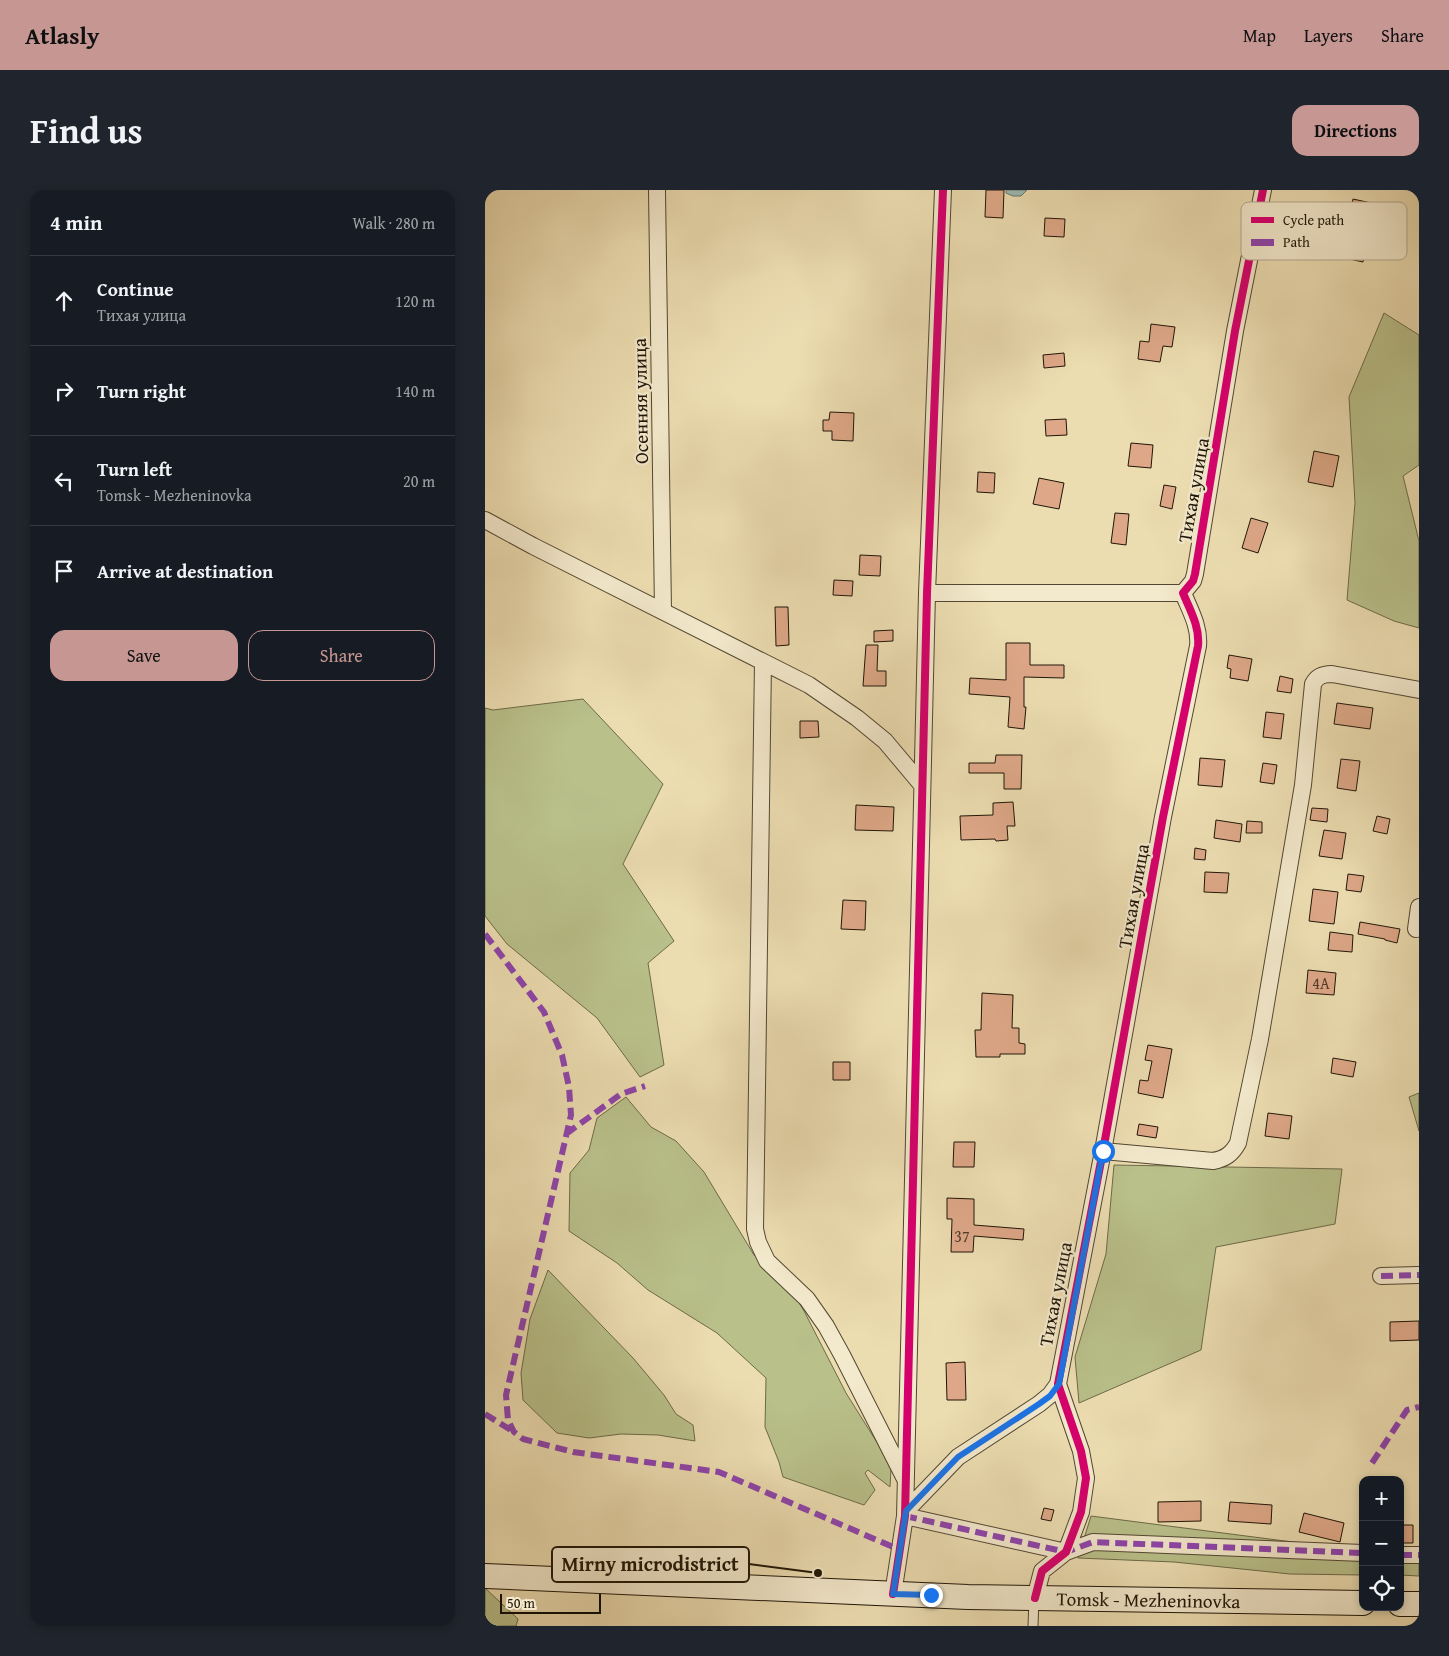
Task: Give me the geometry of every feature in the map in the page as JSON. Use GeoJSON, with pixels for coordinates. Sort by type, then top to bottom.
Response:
{"type":"FeatureCollection","features":[{"type":"Feature","properties":{"kind":"street","name":"Осенняя улица"},"geometry":{"type":"LineString","coordinates":[[657,190],[663,611]]}},
{"type":"Feature","properties":{"kind":"street"},"geometry":{"type":"LineString","coordinates":[[893,1594],[906,1514],[927,593],[943,190]]}},
{"type":"Feature","properties":{"kind":"street","name":"Тихая улица"},"geometry":{"type":"LineString","coordinates":[[1066,1552],[1081,1512],[1086,1478],[1081,1451],[1059,1384],[1163,817],[1198,646],[1199,636],[1183,593],[1193,581],[1195,574],[1235,331],[1249,260]]}},
{"type":"Feature","properties":{"kind":"street"},"geometry":{"type":"LineString","coordinates":[[485,520],[809,685],[857,718],[885,742],[922,785]]}},
{"type":"Feature","properties":{"kind":"street"},"geometry":{"type":"LineString","coordinates":[[927,593],[1183,593]]}},
{"type":"Feature","properties":{"kind":"street"},"geometry":{"type":"LineString","coordinates":[[763,662],[755,1229],[758,1242],[767,1261],[807,1298],[825,1326],[847,1363],[906,1481]]}},
{"type":"Feature","properties":{"kind":"street"},"geometry":{"type":"LineString","coordinates":[[1103,1151],[1213,1161],[1222,1160],[1234,1150],[1238,1143],[1260,1039],[1303,785],[1313,684],[1321,676],[1332,674],[1419,690]]}},
{"type":"Feature","properties":{"kind":"street"},"geometry":{"type":"LineString","coordinates":[[1416,929],[1419,907]]}},
{"type":"Feature","properties":{"kind":"street"},"geometry":{"type":"LineString","coordinates":[[1381,1276],[1419,1275]]}},
{"type":"Feature","properties":{"kind":"street"},"geometry":{"type":"LineString","coordinates":[[906,1514],[958,1457],[1039,1404],[1050,1396],[1059,1384]]}},
{"type":"Feature","properties":{"kind":"street"},"geometry":{"type":"LineString","coordinates":[[906,1514],[1066,1552]]}},
{"type":"Feature","properties":{"kind":"street"},"geometry":{"type":"LineString","coordinates":[[1035,1598],[1042,1571],[1066,1552],[1093,1542],[1359,1553]]}},
{"type":"Feature","properties":{"kind":"street"},"geometry":{"type":"LineString","coordinates":[[1404,1555],[1419,1555]]}},
{"type":"Feature","properties":{"kind":"street","name":"Tomsk - Mezheninovka"},"geometry":{"type":"LineString","coordinates":[[485,1576],[893,1594],[1359,1604]]}},
{"type":"Feature","properties":{"kind":"street"},"geometry":{"type":"LineString","coordinates":[[1404,1604],[1419,1604]]}},
{"type":"Feature","properties":{"kind":"lane"},"geometry":{"type":"LineString","coordinates":[[1033,1626],[1035,1598]]}},
{"type":"Feature","properties":{"kind":"green space"},"geometry":{"type":"Polygon","coordinates":[[[1384,313],[1419,335],[1419,465],[1403,476],[1419,541],[1419,628],[1394,621],[1347,600],[1355,503],[1349,397],[1384,313]]]}},
{"type":"Feature","properties":{"kind":"green space"},"geometry":{"type":"Polygon","coordinates":[[[583,699],[663,784],[623,864],[674,941],[648,963],[664,1065],[640,1077],[597,1018],[507,944],[485,916],[485,708],[493,710],[583,699]]]}},
{"type":"Feature","properties":{"kind":"green space"},"geometry":{"type":"Polygon","coordinates":[[[1419,1093],[1419,1131],[1409,1097],[1419,1093]]]}},
{"type":"Feature","properties":{"kind":"green space"},"geometry":{"type":"Polygon","coordinates":[[[626,1097],[651,1127],[676,1141],[704,1172],[754,1255],[792,1292],[803,1309],[846,1393],[878,1444],[891,1469],[890,1487],[868,1470],[865,1473],[875,1490],[864,1505],[783,1477],[765,1427],[766,1378],[717,1333],[648,1290],[617,1263],[569,1231],[570,1173],[589,1150],[597,1118],[626,1097]]]}},
{"type":"Feature","properties":{"kind":"green space"},"geometry":{"type":"Polygon","coordinates":[[[1114,1165],[1342,1169],[1335,1224],[1216,1247],[1201,1350],[1079,1403],[1075,1357],[1106,1254],[1114,1165]]]}},
{"type":"Feature","properties":{"kind":"green space"},"geometry":{"type":"Polygon","coordinates":[[[548,1270],[633,1358],[664,1395],[676,1414],[693,1425],[695,1441],[658,1435],[621,1434],[589,1438],[557,1433],[523,1400],[521,1373],[530,1319],[548,1270]]]}},
{"type":"Feature","properties":{"kind":"green space"},"geometry":{"type":"Polygon","coordinates":[[[1091,1516],[1339,1548],[1359,1548],[1359,1575],[1290,1574],[1174,1562],[1078,1558],[1091,1516]]]}},
{"type":"Feature","properties":{"kind":"green space"},"geometry":{"type":"Polygon","coordinates":[[[1404,1548],[1419,1548],[1419,1576],[1404,1575],[1404,1548]]]}},
{"type":"Feature","properties":{"kind":"green space"},"geometry":{"type":"Polygon","coordinates":[[[485,1588],[518,1619],[516,1626],[485,1626],[485,1588]]]}},
{"type":"Feature","properties":{"kind":"water"},"geometry":{"type":"Polygon","coordinates":[[[1006,190],[1027,190],[1021,196],[1013,196],[1006,193],[1006,190]]]}},
{"type":"Feature","properties":{"kind":"building"},"geometry":{"type":"Polygon","coordinates":[[[986,190],[1004,190],[1003,218],[985,217],[986,190]]]}},
{"type":"Feature","properties":{"kind":"building"},"geometry":{"type":"Polygon","coordinates":[[[1353,199],[1367,202],[1352,202],[1353,199]]]}},
{"type":"Feature","properties":{"kind":"building"},"geometry":{"type":"Polygon","coordinates":[[[1045,218],[1065,219],[1064,237],[1044,236],[1045,218]]]}},
{"type":"Feature","properties":{"kind":"building"},"geometry":{"type":"Polygon","coordinates":[[[1151,324],[1175,327],[1172,347],[1163,346],[1160,362],[1138,359],[1140,341],[1149,342],[1151,324]]]}},
{"type":"Feature","properties":{"kind":"building"},"geometry":{"type":"Polygon","coordinates":[[[1064,353],[1065,366],[1044,368],[1043,355],[1064,353]]]}},
{"type":"Feature","properties":{"kind":"building"},"geometry":{"type":"Polygon","coordinates":[[[830,412],[854,413],[853,441],[832,440],[832,431],[823,431],[823,420],[829,420],[830,412]]]}},
{"type":"Feature","properties":{"kind":"building"},"geometry":{"type":"Polygon","coordinates":[[[1066,419],[1067,435],[1046,436],[1045,420],[1066,419]]]}},
{"type":"Feature","properties":{"kind":"building"},"geometry":{"type":"Polygon","coordinates":[[[1131,443],[1153,445],[1151,468],[1128,466],[1131,443]]]}},
{"type":"Feature","properties":{"kind":"building"},"geometry":{"type":"Polygon","coordinates":[[[1314,451],[1339,456],[1333,487],[1308,482],[1314,451]]]}},
{"type":"Feature","properties":{"kind":"building"},"geometry":{"type":"Polygon","coordinates":[[[978,472],[995,473],[994,493],[977,492],[978,472]]]}},
{"type":"Feature","properties":{"kind":"building"},"geometry":{"type":"Polygon","coordinates":[[[1039,478],[1064,483],[1059,509],[1033,504],[1039,478]]]}},
{"type":"Feature","properties":{"kind":"building"},"geometry":{"type":"Polygon","coordinates":[[[1164,485],[1176,487],[1172,509],[1160,506],[1164,485]]]}},
{"type":"Feature","properties":{"kind":"building"},"geometry":{"type":"Polygon","coordinates":[[[1115,513],[1129,514],[1126,545],[1111,543],[1115,513]]]}},
{"type":"Feature","properties":{"kind":"building"},"geometry":{"type":"Polygon","coordinates":[[[1251,518],[1268,523],[1258,553],[1242,548],[1251,518]]]}},
{"type":"Feature","properties":{"kind":"building"},"geometry":{"type":"Polygon","coordinates":[[[860,555],[881,556],[880,576],[859,575],[860,555]]]}},
{"type":"Feature","properties":{"kind":"building"},"geometry":{"type":"Polygon","coordinates":[[[834,580],[853,581],[852,596],[833,595],[834,580]]]}},
{"type":"Feature","properties":{"kind":"building"},"geometry":{"type":"Polygon","coordinates":[[[775,607],[788,607],[789,645],[776,646],[775,607]]]}},
{"type":"Feature","properties":{"kind":"building"},"geometry":{"type":"Polygon","coordinates":[[[893,630],[893,641],[874,642],[874,631],[893,630]]]}},
{"type":"Feature","properties":{"kind":"building"},"geometry":{"type":"Polygon","coordinates":[[[1006,643],[1030,643],[1030,665],[1064,665],[1064,678],[1024,677],[1024,707],[1026,707],[1024,729],[1008,727],[1010,697],[969,694],[970,678],[1006,680],[1006,643]]]}},
{"type":"Feature","properties":{"kind":"building"},"geometry":{"type":"Polygon","coordinates":[[[866,645],[878,645],[877,671],[886,671],[886,686],[863,686],[866,645]]]}},
{"type":"Feature","properties":{"kind":"building"},"geometry":{"type":"Polygon","coordinates":[[[1229,655],[1252,659],[1248,681],[1230,678],[1231,669],[1227,668],[1229,655]]]}},
{"type":"Feature","properties":{"kind":"building"},"geometry":{"type":"Polygon","coordinates":[[[1280,676],[1293,679],[1291,693],[1277,691],[1280,676]]]}},
{"type":"Feature","properties":{"kind":"building"},"geometry":{"type":"Polygon","coordinates":[[[1337,703],[1373,708],[1370,729],[1334,724],[1337,703]]]}},
{"type":"Feature","properties":{"kind":"building"},"geometry":{"type":"Polygon","coordinates":[[[1266,712],[1284,714],[1281,739],[1263,737],[1266,712]]]}},
{"type":"Feature","properties":{"kind":"building"},"geometry":{"type":"Polygon","coordinates":[[[800,721],[818,721],[819,737],[800,738],[800,721]]]}},
{"type":"Feature","properties":{"kind":"building"},"geometry":{"type":"Polygon","coordinates":[[[996,755],[1022,755],[1021,789],[1004,789],[1004,773],[969,773],[969,763],[995,763],[996,755]]]}},
{"type":"Feature","properties":{"kind":"building"},"geometry":{"type":"Polygon","coordinates":[[[1200,758],[1225,760],[1222,787],[1198,785],[1200,758]]]}},
{"type":"Feature","properties":{"kind":"building"},"geometry":{"type":"Polygon","coordinates":[[[1341,759],[1360,761],[1356,791],[1337,788],[1341,759]]]}},
{"type":"Feature","properties":{"kind":"building"},"geometry":{"type":"Polygon","coordinates":[[[1263,763],[1277,765],[1274,784],[1260,782],[1263,763]]]}},
{"type":"Feature","properties":{"kind":"building"},"geometry":{"type":"Polygon","coordinates":[[[1013,802],[1015,826],[1007,826],[1008,840],[961,840],[960,816],[993,815],[993,803],[1013,802]]]}},
{"type":"Feature","properties":{"kind":"building"},"geometry":{"type":"Polygon","coordinates":[[[856,805],[894,807],[893,831],[855,830],[856,805]]]}},
{"type":"Feature","properties":{"kind":"building"},"geometry":{"type":"Polygon","coordinates":[[[1312,808],[1328,809],[1327,822],[1310,820],[1312,808]]]}},
{"type":"Feature","properties":{"kind":"building"},"geometry":{"type":"Polygon","coordinates":[[[1377,816],[1390,819],[1387,834],[1373,831],[1377,816]]]}},
{"type":"Feature","properties":{"kind":"building"},"geometry":{"type":"Polygon","coordinates":[[[1216,820],[1242,824],[1240,842],[1214,838],[1216,820]]]}},
{"type":"Feature","properties":{"kind":"building"},"geometry":{"type":"Polygon","coordinates":[[[1247,821],[1262,822],[1262,833],[1246,833],[1247,821]]]}},
{"type":"Feature","properties":{"kind":"building"},"geometry":{"type":"Polygon","coordinates":[[[1324,830],[1346,833],[1342,859],[1319,856],[1324,830]]]}},
{"type":"Feature","properties":{"kind":"building"},"geometry":{"type":"Polygon","coordinates":[[[1195,848],[1206,850],[1205,860],[1194,859],[1195,848]]]}},
{"type":"Feature","properties":{"kind":"building"},"geometry":{"type":"Polygon","coordinates":[[[1205,872],[1229,873],[1227,893],[1204,892],[1205,872]]]}},
{"type":"Feature","properties":{"kind":"building"},"geometry":{"type":"Polygon","coordinates":[[[1348,874],[1364,876],[1361,892],[1346,890],[1348,874]]]}},
{"type":"Feature","properties":{"kind":"building"},"geometry":{"type":"Polygon","coordinates":[[[1313,889],[1338,892],[1334,924],[1309,921],[1313,889]]]}},
{"type":"Feature","properties":{"kind":"building"},"geometry":{"type":"Polygon","coordinates":[[[843,900],[866,901],[865,930],[841,929],[843,900]]]}},
{"type":"Feature","properties":{"kind":"building"},"geometry":{"type":"Polygon","coordinates":[[[1360,922],[1400,929],[1397,943],[1358,934],[1360,922]]]}},
{"type":"Feature","properties":{"kind":"building"},"geometry":{"type":"Polygon","coordinates":[[[1330,932],[1353,935],[1352,952],[1328,950],[1330,932]]]}},
{"type":"Feature","properties":{"kind":"building"},"geometry":{"type":"Polygon","coordinates":[[[1308,970],[1336,973],[1334,995],[1306,993],[1308,970]]]}},
{"type":"Feature","properties":{"kind":"building"},"geometry":{"type":"Polygon","coordinates":[[[982,993],[1013,995],[1012,1028],[1019,1028],[1019,1043],[1025,1044],[1025,1054],[1000,1054],[1000,1057],[976,1057],[975,1030],[981,1030],[982,993]]]}},
{"type":"Feature","properties":{"kind":"building"},"geometry":{"type":"Polygon","coordinates":[[[1148,1045],[1172,1049],[1163,1098],[1138,1093],[1140,1080],[1148,1081],[1152,1061],[1145,1060],[1148,1045]]]}},
{"type":"Feature","properties":{"kind":"building"},"geometry":{"type":"Polygon","coordinates":[[[1333,1058],[1356,1062],[1353,1077],[1331,1073],[1333,1058]]]}},
{"type":"Feature","properties":{"kind":"building"},"geometry":{"type":"Polygon","coordinates":[[[833,1062],[850,1062],[850,1080],[833,1080],[833,1062]]]}},
{"type":"Feature","properties":{"kind":"building"},"geometry":{"type":"Polygon","coordinates":[[[1268,1113],[1292,1116],[1289,1139],[1265,1136],[1268,1113]]]}},
{"type":"Feature","properties":{"kind":"building"},"geometry":{"type":"Polygon","coordinates":[[[1139,1124],[1158,1127],[1156,1138],[1137,1135],[1139,1124]]]}},
{"type":"Feature","properties":{"kind":"building"},"geometry":{"type":"Polygon","coordinates":[[[954,1142],[975,1142],[974,1167],[953,1167],[954,1142]]]}},
{"type":"Feature","properties":{"kind":"building"},"geometry":{"type":"Polygon","coordinates":[[[947,1198],[974,1199],[974,1225],[1024,1229],[1023,1240],[974,1236],[973,1252],[951,1252],[952,1219],[947,1219],[947,1198]]]}},
{"type":"Feature","properties":{"kind":"building"},"geometry":{"type":"Polygon","coordinates":[[[1419,1321],[1419,1340],[1390,1341],[1390,1322],[1419,1321]]]}},
{"type":"Feature","properties":{"kind":"building"},"geometry":{"type":"Polygon","coordinates":[[[965,1362],[966,1400],[947,1400],[946,1363],[965,1362]]]}},
{"type":"Feature","properties":{"kind":"building"},"geometry":{"type":"Polygon","coordinates":[[[1201,1501],[1201,1521],[1158,1522],[1158,1502],[1201,1501]]]}},
{"type":"Feature","properties":{"kind":"building"},"geometry":{"type":"Polygon","coordinates":[[[1230,1502],[1272,1505],[1271,1524],[1228,1521],[1230,1502]]]}},
{"type":"Feature","properties":{"kind":"building"},"geometry":{"type":"Polygon","coordinates":[[[1044,1508],[1054,1510],[1051,1521],[1041,1519],[1044,1508]]]}},
{"type":"Feature","properties":{"kind":"building"},"geometry":{"type":"Polygon","coordinates":[[[1304,1513],[1344,1523],[1340,1542],[1299,1532],[1304,1513]]]}},
{"type":"Feature","properties":{"kind":"building"},"geometry":{"type":"Polygon","coordinates":[[[1404,1525],[1413,1525],[1413,1543],[1404,1543],[1404,1525]]]}},
{"type":"Feature","properties":{"kind":"marked path"},"geometry":{"type":"LineString","coordinates":[[485,934],[544,1012],[562,1055],[569,1087],[571,1115],[506,1395],[508,1420],[514,1432],[523,1439],[573,1452],[719,1472],[900,1550]]}},
{"type":"Feature","properties":{"kind":"marked path"},"geometry":{"type":"LineString","coordinates":[[566,1134],[621,1094],[645,1086]]}},
{"type":"Feature","properties":{"kind":"marked path"},"geometry":{"type":"LineString","coordinates":[[1381,1276],[1419,1275]]}},
{"type":"Feature","properties":{"kind":"marked path"},"geometry":{"type":"LineString","coordinates":[[1372,1463],[1407,1410],[1419,1407]]}},
{"type":"Feature","properties":{"kind":"marked path"},"geometry":{"type":"LineString","coordinates":[[485,1414],[514,1432]]}},
{"type":"Feature","properties":{"kind":"marked path"},"geometry":{"type":"LineString","coordinates":[[905,1516],[1066,1552],[1093,1542],[1359,1553]]}},
{"type":"Feature","properties":{"kind":"marked path"},"geometry":{"type":"LineString","coordinates":[[1404,1555],[1419,1555]]}},
{"type":"Feature","properties":{"kind":"cycle path"},"geometry":{"type":"LineString","coordinates":[[893,1594],[905,1516],[927,593],[943,190]]}},
{"type":"Feature","properties":{"kind":"cycle path"},"geometry":{"type":"LineString","coordinates":[[1261,202],[1263,190]]}},
{"type":"Feature","properties":{"kind":"cycle path"},"geometry":{"type":"LineString","coordinates":[[1035,1598],[1042,1571],[1066,1552],[1081,1512],[1086,1478],[1081,1451],[1058,1384],[1103,1151],[1163,817],[1198,646],[1196,625],[1183,593],[1193,581],[1195,574],[1235,331],[1249,260]]}},
{"type":"Feature","properties":{"kind":"place","name":"Mirny microdistrict"},"geometry":{"type":"Point","coordinates":[818,1573]}},
{"type":"Feature","properties":{"kind":"route"},"geometry":{"type":"LineString","coordinates":[[931,1595],[893,1594],[906,1511],[958,1457],[1039,1404],[1050,1396],[1059,1384],[1103,1151]]}}]}
